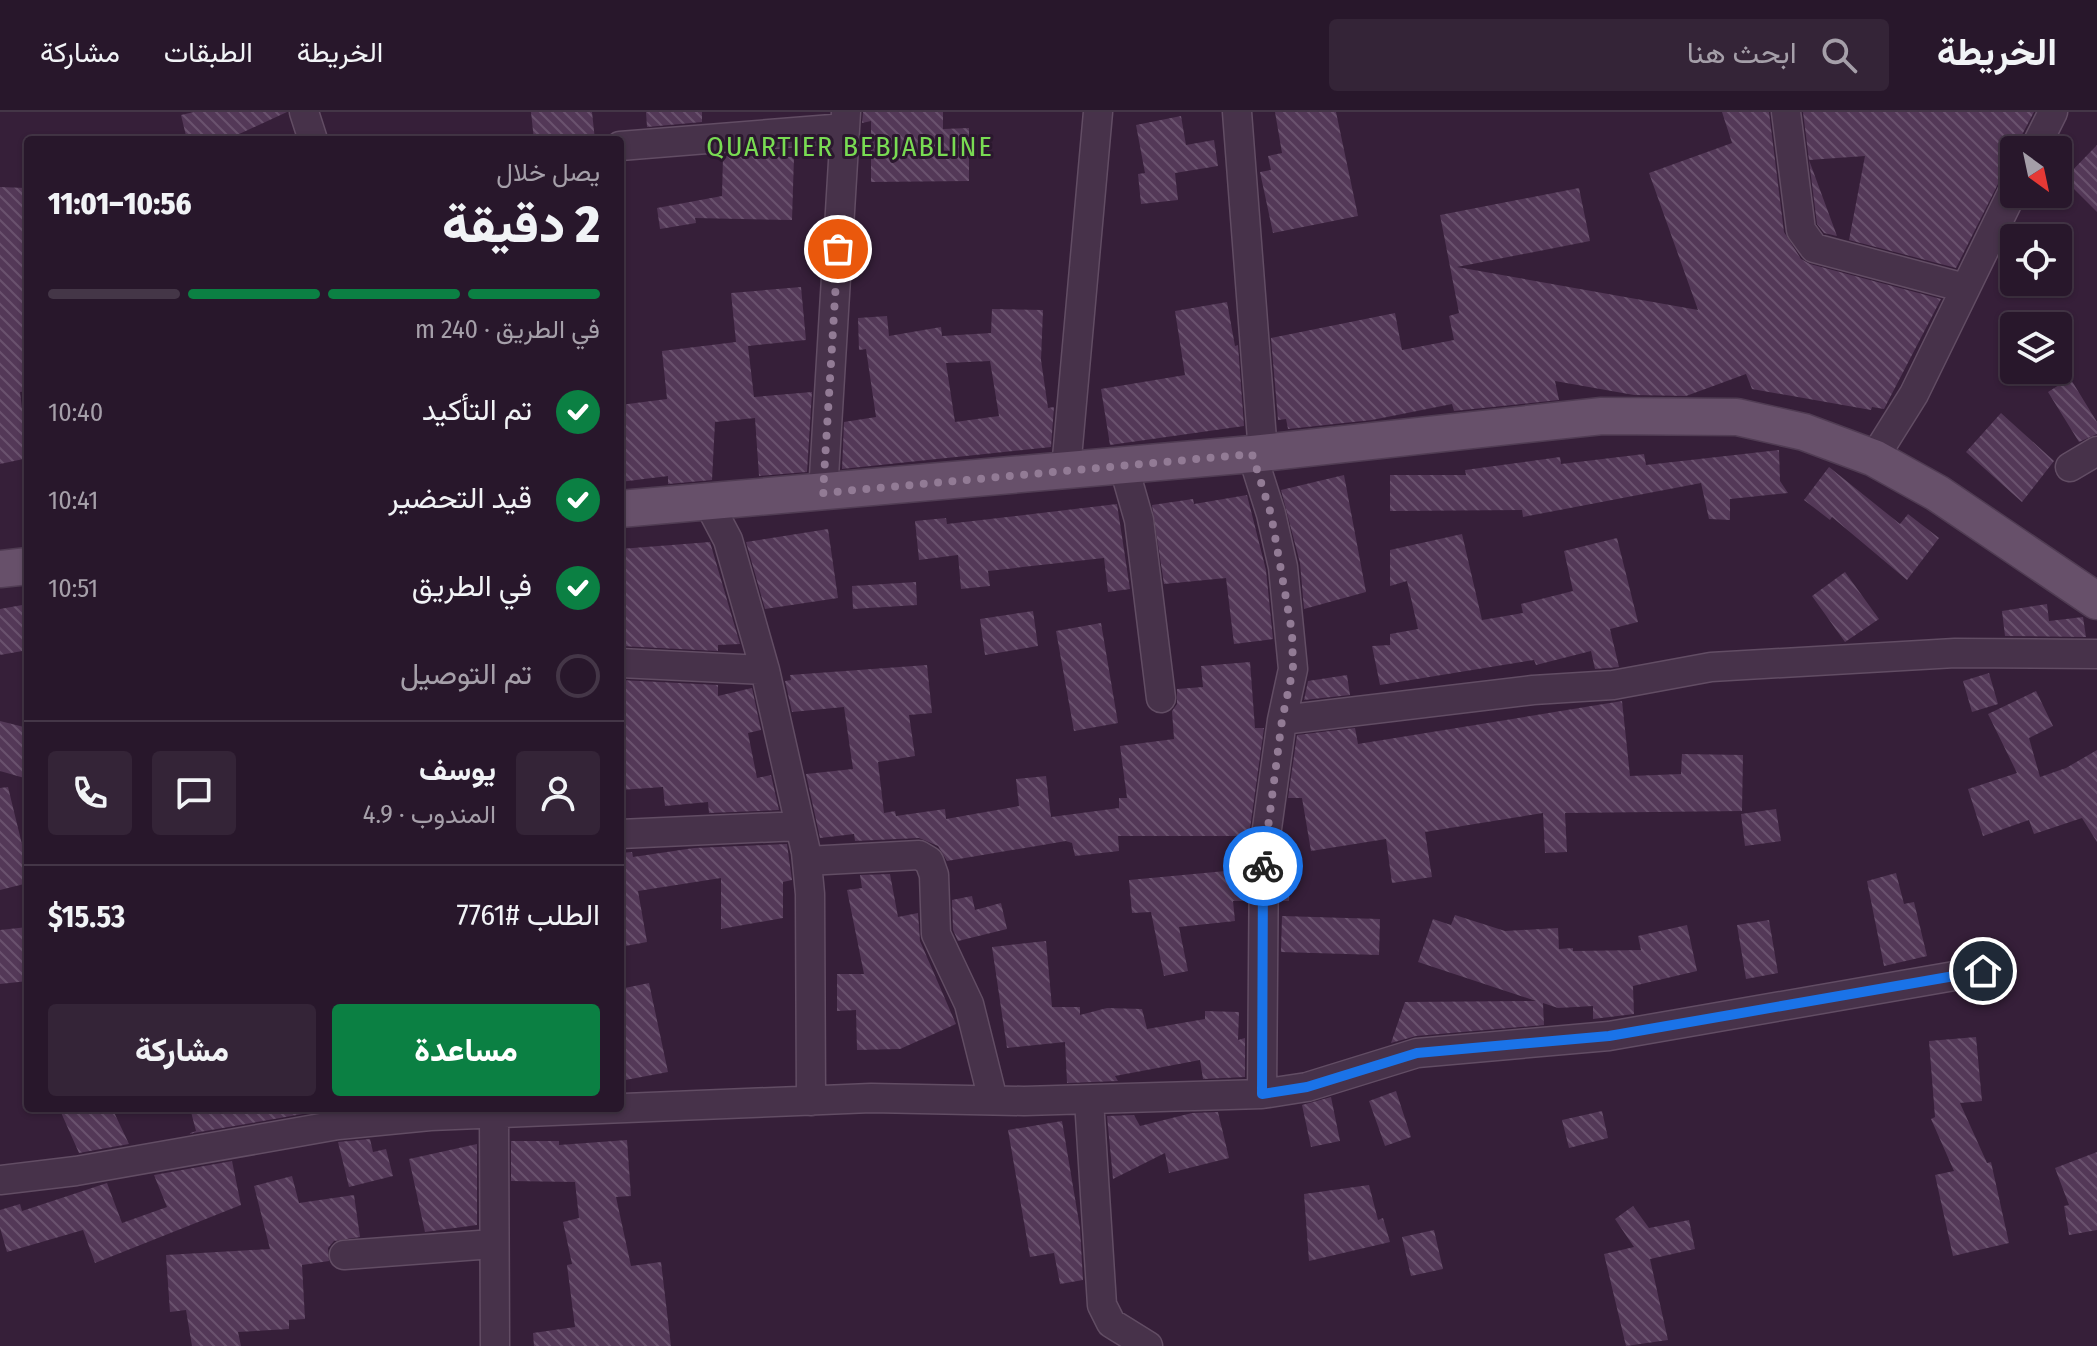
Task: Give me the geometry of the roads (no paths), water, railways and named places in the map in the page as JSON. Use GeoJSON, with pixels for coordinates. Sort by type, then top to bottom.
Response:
{"type":"FeatureCollection","features":[{"type":"Feature","properties":{"kind":"main road"},"geometry":{"type":"LineString","coordinates":[[624,509],[1258,454],[1602,416],[1737,417],[1804,432],[1874,458],[1937,493],[2097,601]]}},
{"type":"Feature","properties":{"kind":"main road"},"geometry":{"type":"LineString","coordinates":[[0,569],[24,566]]}},
{"type":"Feature","properties":{"kind":"street"},"geometry":{"type":"LineString","coordinates":[[304,112],[312,136]]}},
{"type":"Feature","properties":{"kind":"street"},"geometry":{"type":"LineString","coordinates":[[1066,469],[1098,112]]}},
{"type":"Feature","properties":{"kind":"street"},"geometry":{"type":"LineString","coordinates":[[1237,112],[1258,454],[1292,632],[1293,669],[1282,720],[1263,881],[1262,1094]]}},
{"type":"Feature","properties":{"kind":"street"},"geometry":{"type":"LineString","coordinates":[[2041,136],[2053,112]]}},
{"type":"Feature","properties":{"kind":"street"},"geometry":{"type":"LineString","coordinates":[[1789,113],[1801,230],[1814,248],[1965,288]]}},
{"type":"Feature","properties":{"kind":"street"},"geometry":{"type":"LineString","coordinates":[[624,146],[846,120],[823,493]]}},
{"type":"Feature","properties":{"kind":"street"},"geometry":{"type":"LineString","coordinates":[[1874,458],[1914,394],[2005,208]]}},
{"type":"Feature","properties":{"kind":"street"},"geometry":{"type":"LineString","coordinates":[[2070,467],[2097,451]]}},
{"type":"Feature","properties":{"kind":"street"},"geometry":{"type":"LineString","coordinates":[[1123,464],[1139,520],[1161,698]]}},
{"type":"Feature","properties":{"kind":"street"},"geometry":{"type":"LineString","coordinates":[[708,502],[728,540],[765,670],[807,861],[811,1101]]}},
{"type":"Feature","properties":{"kind":"street"},"geometry":{"type":"LineString","coordinates":[[1282,720],[1533,690],[1613,685],[1711,667],[1955,653],[2097,654]]}},
{"type":"Feature","properties":{"kind":"street"},"geometry":{"type":"LineString","coordinates":[[624,663],[765,670]]}},
{"type":"Feature","properties":{"kind":"street"},"geometry":{"type":"LineString","coordinates":[[624,834],[800,826]]}},
{"type":"Feature","properties":{"kind":"street"},"geometry":{"type":"LineString","coordinates":[[807,861],[919,855],[929,861],[934,875],[936,934],[969,1004],[993,1100]]}},
{"type":"Feature","properties":{"kind":"street"},"geometry":{"type":"LineString","coordinates":[[624,1107],[811,1101],[1089,1100],[1262,1094],[1307,1087],[1439,1050],[1609,1036],[1983,971]]}},
{"type":"Feature","properties":{"kind":"street"},"geometry":{"type":"LineString","coordinates":[[1089,1100],[1102,1305],[1111,1323],[1148,1346]]}},
{"type":"Feature","properties":{"kind":"street"},"geometry":{"type":"LineString","coordinates":[[0,1180],[91,1169],[336,1117],[525,1112]]}},
{"type":"Feature","properties":{"kind":"street"},"geometry":{"type":"LineString","coordinates":[[494,1114],[495,1346]]}},
{"type":"Feature","properties":{"kind":"street"},"geometry":{"type":"LineString","coordinates":[[344,1255],[493,1244]]}},
{"type":"Feature","properties":{"kind":"district","name":"QUARTIER BEBJABLINE"},"geometry":{"type":"Point","coordinates":[850,146]}}]}
